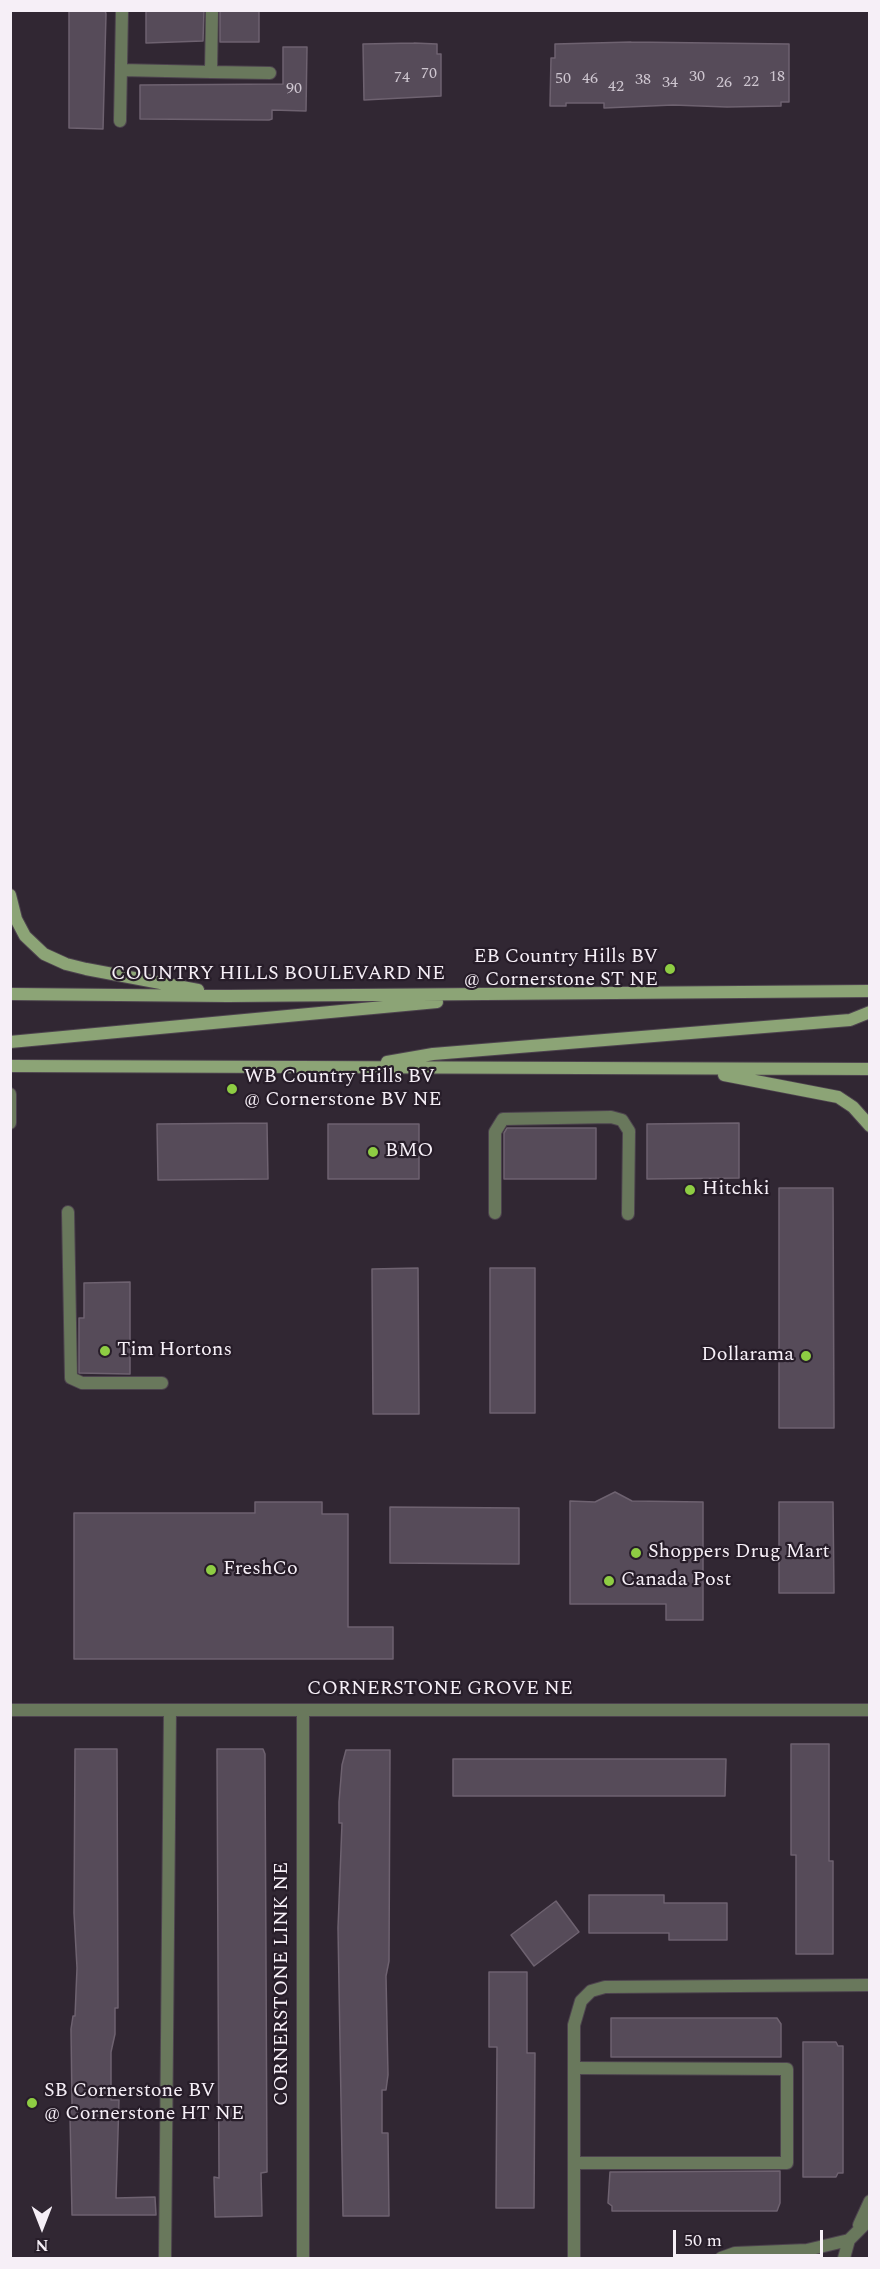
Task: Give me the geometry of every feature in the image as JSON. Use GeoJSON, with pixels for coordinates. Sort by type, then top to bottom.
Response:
{"type":"FeatureCollection","features":[{"type":"Feature","properties":{"kind":"main road"},"geometry":{"type":"LineString","coordinates":[[10,894],[16,919],[25,936],[45,954],[66,964],[228,996]]}},
{"type":"Feature","properties":{"kind":"main road","name":"COUNTRY HILLS BOULEVARD NE"},"geometry":{"type":"LineString","coordinates":[[10,994],[516,995],[870,991]]}},
{"type":"Feature","properties":{"kind":"main road"},"geometry":{"type":"LineString","coordinates":[[10,1042],[516,995]]}},
{"type":"Feature","properties":{"kind":"main road"},"geometry":{"type":"LineString","coordinates":[[357,1067],[433,1054],[850,1020],[870,1012]]}},
{"type":"Feature","properties":{"kind":"main road"},"geometry":{"type":"LineString","coordinates":[[10,1066],[870,1069]]}},
{"type":"Feature","properties":{"kind":"main road"},"geometry":{"type":"LineString","coordinates":[[669,1068],[728,1075],[838,1097],[853,1107],[870,1126]]}},
{"type":"Feature","properties":{"kind":"street"},"geometry":{"type":"LineString","coordinates":[[120,122],[122,10]]}},
{"type":"Feature","properties":{"kind":"street"},"geometry":{"type":"LineString","coordinates":[[211,72],[212,10]]}},
{"type":"Feature","properties":{"kind":"street"},"geometry":{"type":"LineString","coordinates":[[121,70],[270,73]]}},
{"type":"Feature","properties":{"kind":"street"},"geometry":{"type":"LineString","coordinates":[[10,1094],[10,1123]]}},
{"type":"Feature","properties":{"kind":"street"},"geometry":{"type":"LineString","coordinates":[[495,1213],[495,1132],[503,1119],[611,1117],[622,1120],[629,1131],[628,1214]]}},
{"type":"Feature","properties":{"kind":"street"},"geometry":{"type":"LineString","coordinates":[[68,1212],[71,1378],[82,1383],[162,1383]]}},
{"type":"Feature","properties":{"kind":"street","name":"CORNERSTONE GROVE NE"},"geometry":{"type":"LineString","coordinates":[[10,1710],[870,1710]]}},
{"type":"Feature","properties":{"kind":"street"},"geometry":{"type":"LineString","coordinates":[[165,2259],[170,1710]]}},
{"type":"Feature","properties":{"kind":"street","name":"CORNERSTONE LINK NE"},"geometry":{"type":"LineString","coordinates":[[303,1710],[303,2259]]}},
{"type":"Feature","properties":{"kind":"street"},"geometry":{"type":"LineString","coordinates":[[574,2259],[576,2012],[591,1991],[606,1987],[870,1985]]}},
{"type":"Feature","properties":{"kind":"street"},"geometry":{"type":"LineString","coordinates":[[574,2068],[787,2069],[787,2163],[574,2163]]}},
{"type":"Feature","properties":{"kind":"street"},"geometry":{"type":"LineString","coordinates":[[844,2259],[849,2240],[857,2229],[870,2201]]}},
{"type":"Feature","properties":{"kind":"street"},"geometry":{"type":"LineString","coordinates":[[857,2229],[870,2219]]}},
{"type":"Feature","properties":{"kind":"street"},"geometry":{"type":"LineString","coordinates":[[722,2259],[735,2253],[807,2250],[849,2240]]}},
{"type":"Feature","properties":{"kind":"building"},"geometry":{"type":"Polygon","coordinates":[[[69,10],[105,10],[103,129],[69,128],[69,10]]]}},
{"type":"Feature","properties":{"kind":"building"},"geometry":{"type":"Polygon","coordinates":[[[146,10],[204,10],[203,41],[146,43],[146,10]]]}},
{"type":"Feature","properties":{"kind":"building"},"geometry":{"type":"Polygon","coordinates":[[[220,10],[259,10],[259,42],[220,42],[220,10]]]}},
{"type":"Feature","properties":{"kind":"building"},"geometry":{"type":"Polygon","coordinates":[[[631,42],[789,44],[789,102],[781,102],[781,106],[727,107],[673,105],[604,108],[604,103],[566,103],[566,106],[550,106],[551,58],[555,58],[555,44],[631,42]]]}},
{"type":"Feature","properties":{"kind":"building"},"geometry":{"type":"Polygon","coordinates":[[[363,44],[437,44],[437,54],[441,54],[441,96],[364,100],[363,44]]]}},
{"type":"Feature","properties":{"kind":"building"},"geometry":{"type":"Polygon","coordinates":[[[283,47],[307,47],[306,111],[272,110],[272,119],[269,120],[140,119],[140,85],[283,84],[283,47]]]}},
{"type":"Feature","properties":{"kind":"building"},"geometry":{"type":"Polygon","coordinates":[[[267,1123],[268,1179],[158,1180],[157,1124],[267,1123]]]}},
{"type":"Feature","properties":{"kind":"building"},"geometry":{"type":"Polygon","coordinates":[[[739,1123],[739,1178],[647,1179],[647,1124],[739,1123]]]}},
{"type":"Feature","properties":{"kind":"building","name":"BMO"},"geometry":{"type":"Polygon","coordinates":[[[328,1124],[419,1124],[419,1179],[328,1179],[328,1124]]]}},
{"type":"Feature","properties":{"kind":"building"},"geometry":{"type":"Polygon","coordinates":[[[507,1128],[596,1128],[596,1179],[504,1179],[504,1133],[507,1128]]]}},
{"type":"Feature","properties":{"kind":"building","name":"Dollarama"},"geometry":{"type":"Polygon","coordinates":[[[779,1188],[833,1188],[834,1428],[779,1428],[779,1188]]]}},
{"type":"Feature","properties":{"kind":"building"},"geometry":{"type":"Polygon","coordinates":[[[418,1268],[419,1414],[373,1414],[372,1269],[418,1268]]]}},
{"type":"Feature","properties":{"kind":"building"},"geometry":{"type":"Polygon","coordinates":[[[490,1268],[535,1268],[535,1413],[490,1413],[490,1268]]]}},
{"type":"Feature","properties":{"kind":"building"},"geometry":{"type":"Polygon","coordinates":[[[130,1282],[130,1374],[79,1373],[79,1318],[84,1318],[84,1283],[130,1282]]]}},
{"type":"Feature","properties":{"kind":"building","name":"Shoppers Drug Mart"},"geometry":{"type":"Polygon","coordinates":[[[615,1492],[632,1501],[703,1502],[703,1620],[666,1620],[666,1604],[570,1604],[570,1501],[595,1502],[615,1492]]]}},
{"type":"Feature","properties":{"kind":"building","name":"FreshCo"},"geometry":{"type":"Polygon","coordinates":[[[255,1502],[322,1502],[322,1514],[348,1514],[348,1627],[393,1627],[393,1659],[74,1659],[74,1513],[255,1513],[255,1502]]]}},
{"type":"Feature","properties":{"kind":"building"},"geometry":{"type":"Polygon","coordinates":[[[779,1502],[833,1502],[834,1593],[779,1593],[779,1502]]]}},
{"type":"Feature","properties":{"kind":"building"},"geometry":{"type":"Polygon","coordinates":[[[390,1507],[519,1508],[519,1564],[390,1563],[390,1507]]]}},
{"type":"Feature","properties":{"kind":"building"},"geometry":{"type":"Polygon","coordinates":[[[791,1744],[829,1744],[829,1861],[833,1861],[833,1954],[796,1954],[796,1855],[791,1855],[791,1744]]]}},
{"type":"Feature","properties":{"kind":"building"},"geometry":{"type":"Polygon","coordinates":[[[75,1749],[117,1749],[118,2008],[115,2008],[115,2034],[111,2052],[111,2100],[119,2100],[116,2198],[155,2197],[156,2215],[72,2215],[71,2029],[73,2016],[75,2016],[77,1968],[74,1913],[75,1749]]]}},
{"type":"Feature","properties":{"kind":"building"},"geometry":{"type":"Polygon","coordinates":[[[217,1749],[263,1749],[265,1754],[267,2172],[261,2173],[262,2216],[215,2217],[214,2177],[219,2178],[217,1749]]]}},
{"type":"Feature","properties":{"kind":"building"},"geometry":{"type":"Polygon","coordinates":[[[346,1750],[390,1750],[389,1961],[386,1976],[388,2075],[386,2090],[382,2090],[382,2133],[388,2133],[389,2216],[343,2216],[338,1928],[342,1823],[339,1823],[339,1802],[342,1765],[346,1750]]]}},
{"type":"Feature","properties":{"kind":"building"},"geometry":{"type":"Polygon","coordinates":[[[453,1759],[726,1759],[725,1796],[453,1796],[453,1759]]]}},
{"type":"Feature","properties":{"kind":"building"},"geometry":{"type":"Polygon","coordinates":[[[589,1895],[664,1895],[664,1903],[727,1903],[727,1940],[669,1940],[669,1933],[589,1933],[589,1895]]]}},
{"type":"Feature","properties":{"kind":"building"},"geometry":{"type":"Polygon","coordinates":[[[556,1901],[579,1932],[534,1966],[511,1935],[556,1901]]]}},
{"type":"Feature","properties":{"kind":"building"},"geometry":{"type":"Polygon","coordinates":[[[489,1972],[527,1972],[527,2053],[535,2053],[534,2208],[496,2208],[497,2047],[489,2047],[489,1972]]]}},
{"type":"Feature","properties":{"kind":"building"},"geometry":{"type":"Polygon","coordinates":[[[611,2018],[777,2018],[781,2024],[781,2057],[611,2057],[611,2018]]]}},
{"type":"Feature","properties":{"kind":"building"},"geometry":{"type":"Polygon","coordinates":[[[803,2042],[836,2042],[838,2046],[843,2046],[843,2173],[838,2173],[836,2177],[803,2177],[803,2042]]]}},
{"type":"Feature","properties":{"kind":"building"},"geometry":{"type":"Polygon","coordinates":[[[780,2171],[780,2203],[777,2211],[612,2211],[612,2206],[608,2203],[610,2172],[780,2171]]]}},
{"type":"Feature","properties":{"kind":"place","name":"EB Country Hills BV @ Cornerstone ST NE"},"geometry":{"type":"Point","coordinates":[670,969]}},
{"type":"Feature","properties":{"kind":"place","name":"WB Country Hills BV @ Cornerstone BV NE"},"geometry":{"type":"Point","coordinates":[232,1089]}},
{"type":"Feature","properties":{"kind":"place","name":"BMO"},"geometry":{"type":"Point","coordinates":[373,1152]}},
{"type":"Feature","properties":{"kind":"place","name":"Hitchki"},"geometry":{"type":"Point","coordinates":[690,1190]}},
{"type":"Feature","properties":{"kind":"place","name":"Tim Hortons"},"geometry":{"type":"Point","coordinates":[105,1351]}},
{"type":"Feature","properties":{"kind":"place","name":"Dollarama"},"geometry":{"type":"Point","coordinates":[806,1356]}},
{"type":"Feature","properties":{"kind":"place","name":"Shoppers Drug Mart"},"geometry":{"type":"Point","coordinates":[636,1553]}},
{"type":"Feature","properties":{"kind":"place","name":"FreshCo"},"geometry":{"type":"Point","coordinates":[211,1570]}},
{"type":"Feature","properties":{"kind":"place","name":"Canada Post"},"geometry":{"type":"Point","coordinates":[609,1581]}},
{"type":"Feature","properties":{"kind":"place","name":"SB Cornerstone BV @ Cornerstone HT NE"},"geometry":{"type":"Point","coordinates":[32,2103]}}]}
